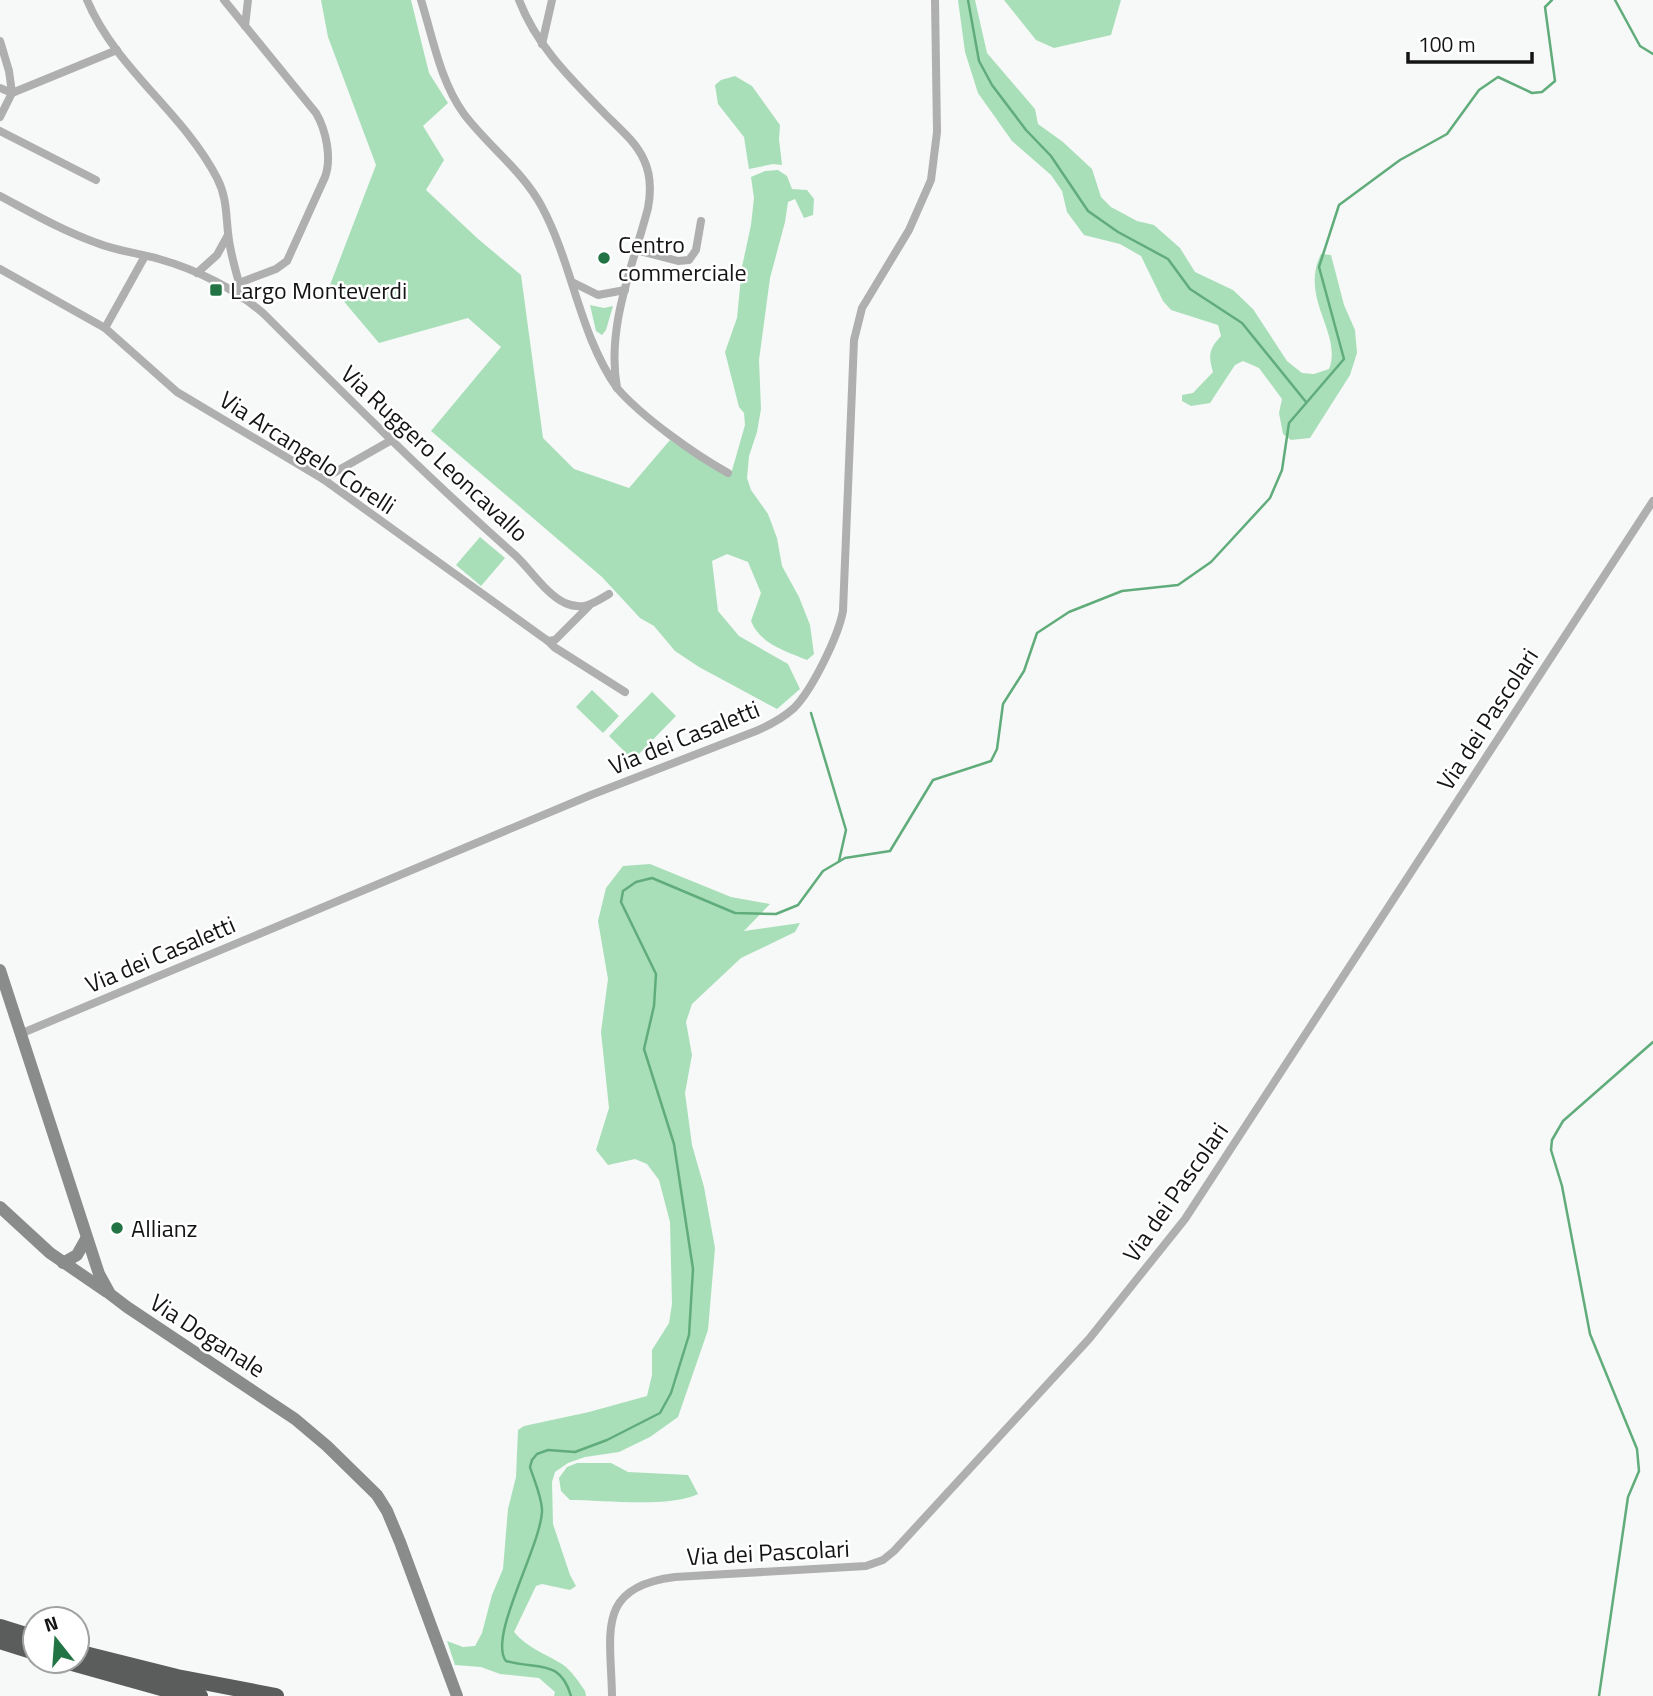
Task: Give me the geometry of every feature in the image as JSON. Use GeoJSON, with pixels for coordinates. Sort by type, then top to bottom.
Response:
{"type":"FeatureCollection","features":[{"type":"Feature","properties":{"kind":"highway"},"geometry":{"type":"LineString","coordinates":[[0,1627],[21,1634]]}},
{"type":"Feature","properties":{"kind":"highway"},"geometry":{"type":"LineString","coordinates":[[0,1641],[21,1648]]}},
{"type":"Feature","properties":{"kind":"highway"},"geometry":{"type":"LineString","coordinates":[[91,1655],[177,1677],[276,1696]]}},
{"type":"Feature","properties":{"kind":"highway"},"geometry":{"type":"LineString","coordinates":[[91,1668],[200,1696]]}},
{"type":"Feature","properties":{"kind":"main road","name":"Via Doganale"},"geometry":{"type":"LineString","coordinates":[[0,970],[86,1239],[110,1294],[289,1414],[377,1495],[400,1542],[457,1696]]}},
{"type":"Feature","properties":{"kind":"main road"},"geometry":{"type":"LineString","coordinates":[[0,1207],[63,1263],[110,1294]]}},
{"type":"Feature","properties":{"kind":"main road"},"geometry":{"type":"LineString","coordinates":[[63,1263],[81,1251],[86,1239]]}},
{"type":"Feature","properties":{"kind":"main road"},"geometry":{"type":"LineString","coordinates":[[63,1263],[99,1274]]}},
{"type":"Feature","properties":{"kind":"main road"},"geometry":{"type":"LineString","coordinates":[[84,1278],[99,1274]]}},
{"type":"Feature","properties":{"kind":"street"},"geometry":{"type":"LineString","coordinates":[[87,0],[103,32],[209,162],[226,200],[228,235],[243,298]]}},
{"type":"Feature","properties":{"kind":"street"},"geometry":{"type":"LineString","coordinates":[[224,0],[319,118],[328,163],[325,177],[287,261],[276,269],[239,283]]}},
{"type":"Feature","properties":{"kind":"street"},"geometry":{"type":"LineString","coordinates":[[245,26],[248,0]]}},
{"type":"Feature","properties":{"kind":"street"},"geometry":{"type":"LineString","coordinates":[[421,0],[450,92],[478,132],[535,195],[552,227],[596,351],[617,388],[629,401],[682,442],[728,473]]}},
{"type":"Feature","properties":{"kind":"street"},"geometry":{"type":"LineString","coordinates":[[519,0],[542,44],[629,138],[644,160],[650,181],[650,198],[614,343],[617,388]]}},
{"type":"Feature","properties":{"kind":"street"},"geometry":{"type":"LineString","coordinates":[[542,44],[552,0]]}},
{"type":"Feature","properties":{"kind":"street","name":"Via dei Casaletti"},"geometry":{"type":"LineString","coordinates":[[20,1034],[565,806],[756,731],[794,708],[830,649],[843,611],[854,335],[858,318],[866,299],[915,219],[933,173],[937,132],[935,0]]}},
{"type":"Feature","properties":{"kind":"street"},"geometry":{"type":"LineString","coordinates":[[0,41],[12,93],[0,117]]}},
{"type":"Feature","properties":{"kind":"street"},"geometry":{"type":"LineString","coordinates":[[0,88],[12,93],[117,50]]}},
{"type":"Feature","properties":{"kind":"street"},"geometry":{"type":"LineString","coordinates":[[0,131],[96,180]]}},
{"type":"Feature","properties":{"kind":"street","name":"Via Ruggero Leoncavallo"},"geometry":{"type":"LineString","coordinates":[[0,196],[80,237],[108,247],[166,261],[243,298],[267,317],[390,441],[558,598],[573,605],[589,606]]}},
{"type":"Feature","properties":{"kind":"street"},"geometry":{"type":"LineString","coordinates":[[636,250],[676,261],[689,260],[696,250],[701,221]]}},
{"type":"Feature","properties":{"kind":"street"},"geometry":{"type":"LineString","coordinates":[[197,274],[217,255],[228,235]]}},
{"type":"Feature","properties":{"kind":"street"},"geometry":{"type":"LineString","coordinates":[[105,328],[145,256]]}},
{"type":"Feature","properties":{"kind":"street","name":"Via Arcangelo Corelli"},"geometry":{"type":"LineString","coordinates":[[0,269],[105,328],[177,392],[323,479],[554,647],[625,692]]}},
{"type":"Feature","properties":{"kind":"street"},"geometry":{"type":"LineString","coordinates":[[572,282],[598,295],[625,290]]}},
{"type":"Feature","properties":{"kind":"street"},"geometry":{"type":"LineString","coordinates":[[323,479],[390,441]]}},
{"type":"Feature","properties":{"kind":"street","name":"Via dei Pascolari"},"geometry":{"type":"LineString","coordinates":[[612,1696],[612,1623],[619,1603],[628,1591],[643,1583],[675,1577],[866,1566],[883,1560],[1089,1339],[1171,1238],[1195,1204],[1653,501]]}},
{"type":"Feature","properties":{"kind":"street"},"geometry":{"type":"LineString","coordinates":[[548,641],[555,640],[589,606],[609,594]]}},
{"type":"Feature","properties":{"kind":"green space"},"geometry":{"type":"Polygon","coordinates":[[[321,0],[411,0],[429,73],[448,103],[423,126],[444,160],[426,190],[521,275],[543,438],[574,469],[629,488],[670,440],[712,468],[731,474],[745,425],[744,413],[739,407],[725,352],[737,318],[742,267],[751,225],[754,198],[751,177],[765,171],[778,170],[787,176],[792,189],[807,190],[814,199],[813,215],[804,218],[795,199],[788,202],[770,278],[759,360],[761,409],[749,456],[747,478],[751,490],[768,514],[777,538],[782,566],[810,625],[814,654],[807,660],[775,646],[755,629],[751,621],[761,593],[748,562],[727,554],[712,561],[718,611],[739,636],[788,664],[800,689],[777,709],[675,651],[654,626],[640,618],[602,577],[431,431],[501,347],[468,318],[379,343],[330,285],[376,165],[328,37],[321,0]]]}},
{"type":"Feature","properties":{"kind":"green space"},"geometry":{"type":"Polygon","coordinates":[[[958,0],[975,0],[987,53],[1035,109],[1038,124],[1063,142],[1092,169],[1101,197],[1111,207],[1137,221],[1154,225],[1180,248],[1195,272],[1233,290],[1253,309],[1287,361],[1302,373],[1314,374],[1329,369],[1331,342],[1315,286],[1321,254],[1331,255],[1344,305],[1355,330],[1357,353],[1350,375],[1310,438],[1291,440],[1283,434],[1279,413],[1282,399],[1259,368],[1243,361],[1235,365],[1210,403],[1191,406],[1182,401],[1182,395],[1193,393],[1213,372],[1210,357],[1221,336],[1218,325],[1171,310],[1163,301],[1141,256],[1120,244],[1084,235],[1067,212],[1062,191],[1051,175],[1012,141],[978,93],[965,52],[958,0]]]}},
{"type":"Feature","properties":{"kind":"green space"},"geometry":{"type":"Polygon","coordinates":[[[1004,0],[1121,0],[1111,35],[1054,48],[1036,40],[1004,0]]]}},
{"type":"Feature","properties":{"kind":"green space"},"geometry":{"type":"Polygon","coordinates":[[[735,76],[752,86],[780,125],[782,165],[749,169],[744,137],[718,104],[715,85],[735,76]]]}},
{"type":"Feature","properties":{"kind":"green space"},"geometry":{"type":"Polygon","coordinates":[[[590,305],[604,308],[613,306],[602,335],[596,331],[590,305]]]}},
{"type":"Feature","properties":{"kind":"green space"},"geometry":{"type":"Polygon","coordinates":[[[480,537],[505,558],[481,586],[456,565],[480,537]]]}},
{"type":"Feature","properties":{"kind":"green space"},"geometry":{"type":"Polygon","coordinates":[[[592,690],[619,716],[603,733],[576,707],[592,690]]]}},
{"type":"Feature","properties":{"kind":"green space"},"geometry":{"type":"Polygon","coordinates":[[[652,692],[676,716],[633,760],[609,736],[652,692]]]}},
{"type":"Feature","properties":{"kind":"green space"},"geometry":{"type":"Polygon","coordinates":[[[650,864],[731,897],[770,904],[744,931],[800,923],[795,932],[741,958],[692,1004],[686,1022],[692,1055],[685,1093],[692,1145],[704,1187],[715,1248],[708,1330],[678,1417],[650,1437],[619,1452],[585,1457],[568,1463],[555,1472],[552,1482],[553,1524],[576,1586],[570,1590],[542,1584],[536,1586],[514,1632],[531,1647],[556,1660],[572,1673],[586,1696],[554,1696],[555,1692],[539,1678],[455,1665],[447,1641],[463,1647],[475,1646],[482,1633],[492,1595],[503,1569],[508,1509],[516,1477],[518,1430],[524,1426],[647,1396],[652,1375],[652,1350],[669,1323],[672,1304],[670,1222],[659,1180],[647,1164],[635,1159],[608,1165],[596,1150],[609,1108],[601,1032],[608,979],[598,921],[606,888],[623,866],[650,864]]]}},
{"type":"Feature","properties":{"kind":"green space"},"geometry":{"type":"Polygon","coordinates":[[[577,1463],[611,1463],[628,1472],[688,1475],[698,1494],[654,1502],[570,1500],[561,1491],[559,1478],[567,1467],[577,1463]]]}},
{"type":"Feature","properties":{"kind":"waterway"},"geometry":{"type":"LineString","coordinates":[[968,0],[979,61],[992,85],[1026,130],[1051,156],[1088,211],[1118,232],[1168,259],[1190,289],[1242,323],[1306,402]]}},
{"type":"Feature","properties":{"kind":"waterway"},"geometry":{"type":"LineString","coordinates":[[571,1696],[561,1676],[554,1671],[506,1661],[502,1649],[509,1611],[540,1524],[542,1509],[530,1467],[532,1460],[537,1454],[548,1450],[575,1452],[607,1440],[660,1413],[671,1393],[689,1335],[693,1269],[674,1144],[644,1049],[654,1006],[656,974],[621,902],[623,891],[636,882],[652,878],[735,913],[776,914],[798,905],[823,871],[845,858],[890,851],[933,780],[991,761],[997,749],[1003,704],[1024,671],[1037,633],[1069,612],[1122,591],[1178,585],[1211,562],[1270,498],[1282,470],[1289,423],[1344,359],[1319,267],[1339,205],[1400,160],[1447,134],[1479,90],[1498,77],[1532,93],[1542,92],[1555,81],[1545,7],[1552,0]]}},
{"type":"Feature","properties":{"kind":"waterway"},"geometry":{"type":"LineString","coordinates":[[1615,0],[1640,46],[1653,54]]}},
{"type":"Feature","properties":{"kind":"waterway"},"geometry":{"type":"LineString","coordinates":[[811,713],[846,830],[839,861]]}},
{"type":"Feature","properties":{"kind":"waterway"},"geometry":{"type":"LineString","coordinates":[[1599,1696],[1628,1497],[1639,1471],[1637,1449],[1590,1334],[1562,1186],[1551,1150],[1552,1140],[1563,1121],[1653,1042]]}},
{"type":"Feature","properties":{"kind":"place","name":"Centro commerciale"},"geometry":{"type":"Point","coordinates":[604,258]}},
{"type":"Feature","properties":{"kind":"place","name":"Largo Monteverdi"},"geometry":{"type":"Point","coordinates":[216,290]}},
{"type":"Feature","properties":{"kind":"place","name":"Allianz"},"geometry":{"type":"Point","coordinates":[117,1228]}}]}
